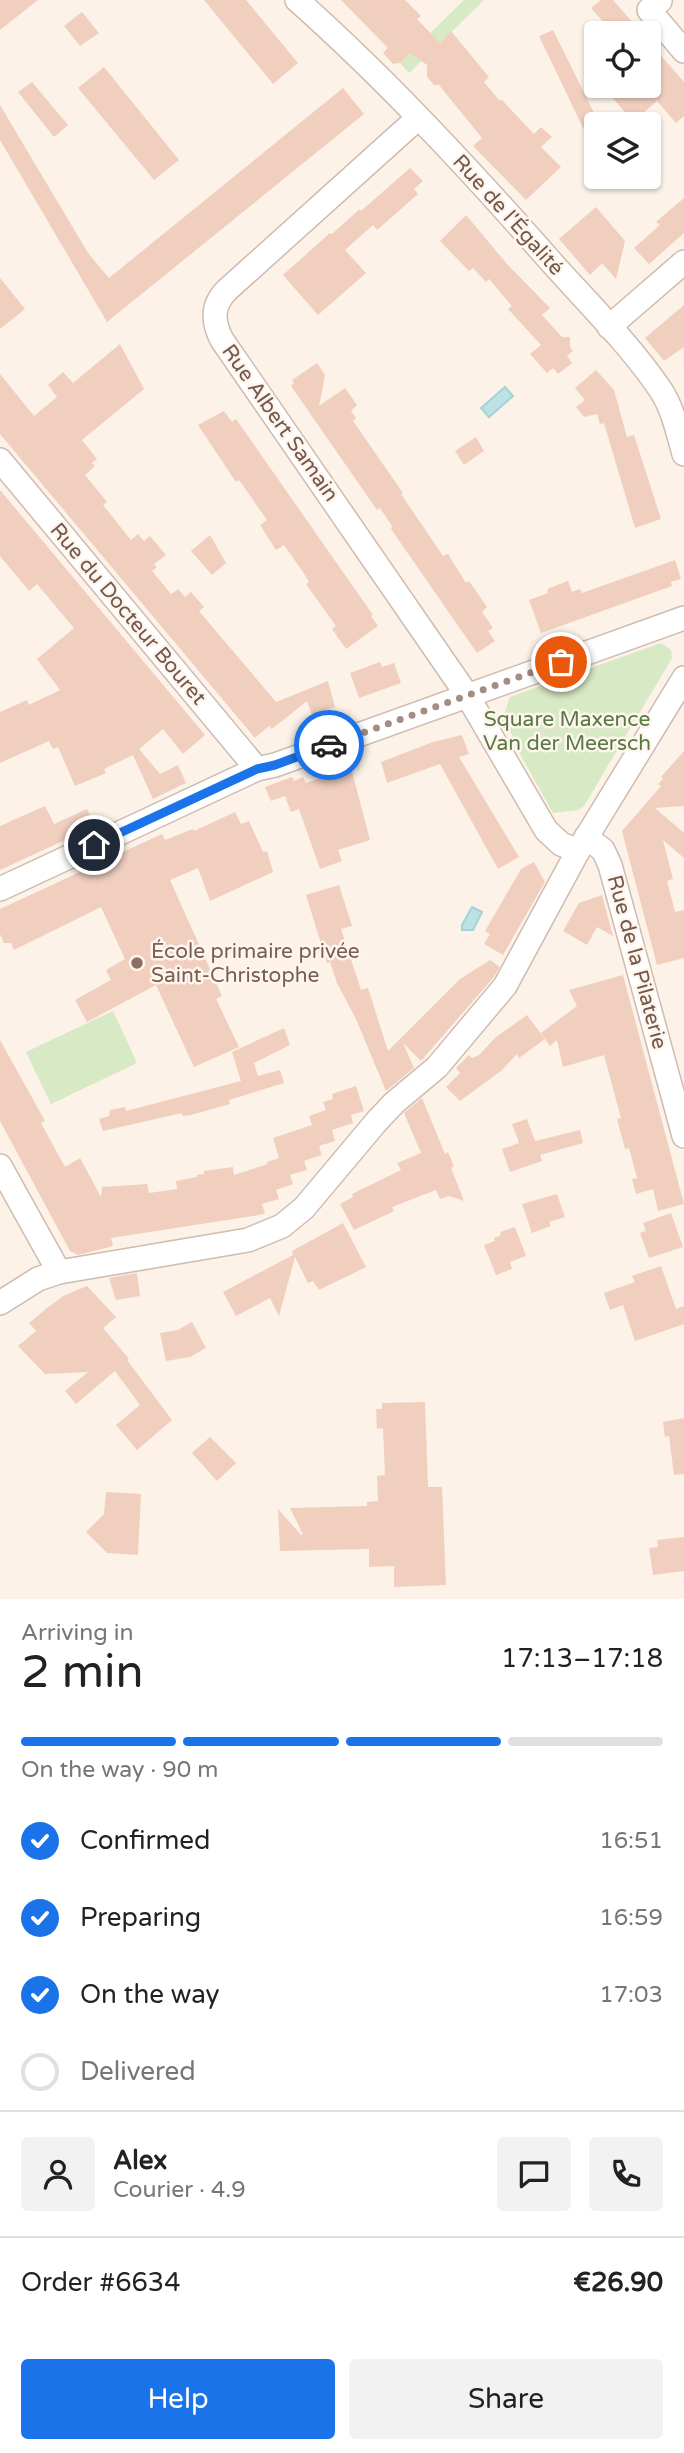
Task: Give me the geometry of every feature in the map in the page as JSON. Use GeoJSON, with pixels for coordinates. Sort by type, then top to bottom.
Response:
{"type":"FeatureCollection","features":[{"type":"Feature","properties":{"kind":"street","name":"Rue de l'Égalité"},"geometry":{"type":"LineString","coordinates":[[297,0],[359,57],[502,205],[609,327],[661,390],[672,413],[684,454]]}},
{"type":"Feature","properties":{"kind":"street"},"geometry":{"type":"LineString","coordinates":[[660,1],[649,10],[684,51]]}},
{"type":"Feature","properties":{"kind":"street","name":"Rue Albert Samain"},"geometry":{"type":"LineString","coordinates":[[418,118],[226,290],[217,303],[214,321],[222,340],[467,695]]}},
{"type":"Feature","properties":{"kind":"street"},"geometry":{"type":"LineString","coordinates":[[609,327],[684,262]]}},
{"type":"Feature","properties":{"kind":"street","name":"Rue du Docteur Bouret"},"geometry":{"type":"LineString","coordinates":[[0,460],[257,769]]}},
{"type":"Feature","properties":{"kind":"street"},"geometry":{"type":"LineString","coordinates":[[0,889],[257,769],[275,765],[467,695],[678,626]]}},
{"type":"Feature","properties":{"kind":"street"},"geometry":{"type":"LineString","coordinates":[[0,1303],[38,1279],[59,1272],[248,1241],[272,1231],[304,1208],[377,1121],[437,1066],[497,996],[531,940],[582,844],[684,678]]}},
{"type":"Feature","properties":{"kind":"street","name":"Rue de la Pilaterie"},"geometry":{"type":"LineString","coordinates":[[467,695],[546,830],[561,844],[582,844],[603,850],[610,865],[684,1136]]}},
{"type":"Feature","properties":{"kind":"street"},"geometry":{"type":"LineString","coordinates":[[0,1166],[59,1272]]}},
{"type":"Feature","properties":{"kind":"green space"},"geometry":{"type":"Polygon","coordinates":[[[464,0],[484,0],[409,73],[400,63],[464,0]]]}},
{"type":"Feature","properties":{"kind":"green space","name":"Square Maxence Van der Meersch"},"geometry":{"type":"Polygon","coordinates":[[[661,643],[671,650],[672,658],[584,806],[578,810],[553,813],[511,738],[513,736],[502,721],[510,697],[661,643]]]}},
{"type":"Feature","properties":{"kind":"green space"},"geometry":{"type":"Polygon","coordinates":[[[113,1011],[137,1063],[51,1104],[26,1052],[113,1011]]]}},
{"type":"Feature","properties":{"kind":"water"},"geometry":{"type":"Polygon","coordinates":[[[505,387],[513,396],[489,417],[481,408],[505,387]]]}},
{"type":"Feature","properties":{"kind":"water"},"geometry":{"type":"Polygon","coordinates":[[[472,907],[482,912],[473,930],[462,930],[462,925],[472,907]]]}},
{"type":"Feature","properties":{"kind":"building"},"geometry":{"type":"Polygon","coordinates":[[[0,0],[38,0],[0,30],[0,0]]]}},
{"type":"Feature","properties":{"kind":"building"},"geometry":{"type":"Polygon","coordinates":[[[204,0],[246,0],[298,63],[273,84],[204,0]]]}},
{"type":"Feature","properties":{"kind":"building"},"geometry":{"type":"Polygon","coordinates":[[[341,0],[405,0],[421,16],[417,19],[440,43],[451,31],[489,77],[484,82],[499,100],[534,134],[541,127],[552,137],[541,147],[561,167],[526,200],[473,146],[482,138],[439,85],[434,85],[427,77],[427,65],[410,53],[400,63],[393,64],[383,53],[388,48],[341,0]]]}},
{"type":"Feature","properties":{"kind":"building"},"geometry":{"type":"Polygon","coordinates":[[[601,0],[613,0],[631,21],[602,21],[591,8],[601,0]]]}},
{"type":"Feature","properties":{"kind":"building"},"geometry":{"type":"Polygon","coordinates":[[[82,12],[99,33],[80,46],[64,26],[82,12]]]}},
{"type":"Feature","properties":{"kind":"building"},"geometry":{"type":"Polygon","coordinates":[[[553,30],[584,93],[584,98],[587,98],[594,112],[584,112],[584,130],[539,36],[553,30]]]}},
{"type":"Feature","properties":{"kind":"building"},"geometry":{"type":"Polygon","coordinates":[[[661,56],[684,82],[684,116],[676,123],[657,101],[644,112],[625,112],[613,98],[661,98],[661,56]]]}},
{"type":"Feature","properties":{"kind":"building"},"geometry":{"type":"Polygon","coordinates":[[[104,67],[179,160],[154,180],[78,88],[104,67]]]}},
{"type":"Feature","properties":{"kind":"building"},"geometry":{"type":"Polygon","coordinates":[[[32,82],[68,125],[54,137],[18,92],[32,82]]]}},
{"type":"Feature","properties":{"kind":"building"},"geometry":{"type":"Polygon","coordinates":[[[343,88],[364,114],[107,322],[0,140],[0,105],[88,253],[109,278],[343,88]]]}},
{"type":"Feature","properties":{"kind":"building"},"geometry":{"type":"Polygon","coordinates":[[[410,168],[423,181],[414,189],[418,194],[377,230],[373,225],[345,250],[366,273],[318,315],[283,275],[410,168]]]}},
{"type":"Feature","properties":{"kind":"building"},"geometry":{"type":"Polygon","coordinates":[[[684,198],[684,233],[649,264],[634,248],[660,225],[656,222],[684,198]]]}},
{"type":"Feature","properties":{"kind":"building"},"geometry":{"type":"Polygon","coordinates":[[[596,207],[625,241],[616,279],[602,263],[590,275],[559,239],[596,207]]]}},
{"type":"Feature","properties":{"kind":"building"},"geometry":{"type":"Polygon","coordinates":[[[466,215],[507,264],[550,308],[542,315],[562,337],[570,337],[573,351],[567,356],[572,363],[558,374],[553,368],[547,373],[530,354],[541,345],[508,309],[512,306],[489,279],[486,282],[473,268],[469,271],[440,241],[466,215]]]}},
{"type":"Feature","properties":{"kind":"building"},"geometry":{"type":"Polygon","coordinates":[[[0,278],[25,309],[0,329],[0,278]]]}},
{"type":"Feature","properties":{"kind":"building"},"geometry":{"type":"Polygon","coordinates":[[[684,305],[684,347],[664,361],[645,338],[684,305]]]}},
{"type":"Feature","properties":{"kind":"building"},"geometry":{"type":"Polygon","coordinates":[[[120,344],[144,389],[82,440],[97,459],[92,463],[95,466],[85,475],[107,502],[103,505],[131,540],[138,534],[144,541],[150,536],[166,555],[154,564],[157,567],[152,571],[171,594],[178,589],[185,597],[191,592],[204,607],[199,611],[276,702],[328,681],[335,707],[312,715],[307,701],[272,729],[269,726],[255,738],[0,434],[0,374],[34,416],[57,397],[48,385],[63,372],[73,383],[120,344]]]}},
{"type":"Feature","properties":{"kind":"building"},"geometry":{"type":"Polygon","coordinates":[[[317,363],[325,375],[319,406],[345,388],[357,405],[351,411],[356,418],[353,421],[443,556],[448,554],[466,583],[469,581],[487,607],[482,612],[493,628],[488,631],[495,641],[477,653],[391,529],[392,526],[380,508],[377,510],[291,386],[294,383],[292,380],[317,363]]]}},
{"type":"Feature","properties":{"kind":"building"},"geometry":{"type":"Polygon","coordinates":[[[596,370],[614,390],[627,437],[634,435],[661,519],[635,528],[604,423],[600,424],[597,414],[584,417],[576,407],[585,400],[575,388],[596,370]]]}},
{"type":"Feature","properties":{"kind":"building"},"geometry":{"type":"Polygon","coordinates":[[[224,411],[232,422],[236,419],[373,615],[371,616],[378,626],[346,649],[332,629],[336,626],[306,584],[309,582],[303,572],[284,545],[276,550],[260,525],[267,520],[239,480],[236,482],[198,425],[224,411]]]}},
{"type":"Feature","properties":{"kind":"building"},"geometry":{"type":"Polygon","coordinates":[[[476,437],[484,451],[464,465],[455,451],[476,437]]]}},
{"type":"Feature","properties":{"kind":"building"},"geometry":{"type":"Polygon","coordinates":[[[0,490],[205,735],[183,754],[163,729],[139,749],[160,774],[178,765],[186,783],[153,799],[133,755],[104,769],[106,773],[75,786],[58,747],[53,749],[49,741],[0,763],[0,712],[27,700],[29,705],[60,690],[37,659],[74,628],[37,584],[29,591],[0,556],[0,490]]]}},
{"type":"Feature","properties":{"kind":"building"},"geometry":{"type":"Polygon","coordinates":[[[210,535],[226,563],[212,575],[191,551],[210,535]]]}},
{"type":"Feature","properties":{"kind":"building"},"geometry":{"type":"Polygon","coordinates":[[[675,560],[681,579],[671,582],[672,586],[541,633],[529,600],[548,593],[547,589],[568,581],[572,592],[580,589],[582,593],[675,560]]]}},
{"type":"Feature","properties":{"kind":"building"},"geometry":{"type":"Polygon","coordinates":[[[380,662],[382,667],[394,663],[401,683],[359,698],[350,673],[380,662]]]}},
{"type":"Feature","properties":{"kind":"building"},"geometry":{"type":"Polygon","coordinates":[[[462,735],[469,754],[459,757],[519,857],[498,869],[440,764],[387,783],[381,762],[433,742],[462,735]]]}},
{"type":"Feature","properties":{"kind":"building"},"geometry":{"type":"Polygon","coordinates":[[[684,751],[684,806],[655,808],[684,833],[684,858],[663,840],[673,879],[667,881],[675,912],[684,910],[684,958],[657,965],[622,831],[661,786],[658,784],[663,779],[661,777],[684,751]]]}},
{"type":"Feature","properties":{"kind":"building"},"geometry":{"type":"Polygon","coordinates":[[[348,756],[370,840],[338,850],[342,861],[320,869],[299,809],[291,812],[285,796],[271,801],[265,787],[292,777],[294,781],[303,777],[306,783],[335,773],[332,761],[348,756]]]}},
{"type":"Feature","properties":{"kind":"building"},"geometry":{"type":"Polygon","coordinates":[[[45,806],[54,824],[87,809],[95,826],[0,870],[0,826],[45,806]]]}},
{"type":"Feature","properties":{"kind":"building"},"geometry":{"type":"Polygon","coordinates":[[[235,812],[241,824],[249,821],[263,852],[267,851],[273,872],[210,901],[198,868],[170,880],[222,996],[216,999],[239,1047],[194,1067],[156,985],[87,1022],[75,1000],[111,980],[106,970],[125,959],[101,907],[14,950],[11,943],[4,943],[0,934],[0,909],[162,834],[165,840],[193,829],[194,831],[235,812]]]}},
{"type":"Feature","properties":{"kind":"building"},"geometry":{"type":"Polygon","coordinates":[[[534,862],[545,882],[503,955],[484,944],[490,934],[485,931],[521,869],[534,862]]]}},
{"type":"Feature","properties":{"kind":"building"},"geometry":{"type":"Polygon","coordinates":[[[339,885],[352,926],[341,929],[361,990],[368,988],[388,1051],[460,979],[490,960],[500,967],[421,1061],[403,1043],[414,1068],[386,1091],[330,962],[327,963],[306,895],[339,885]]]}},
{"type":"Feature","properties":{"kind":"building"},"geometry":{"type":"Polygon","coordinates":[[[602,895],[613,936],[597,927],[587,945],[563,931],[579,903],[602,895]]]}},
{"type":"Feature","properties":{"kind":"building"},"geometry":{"type":"Polygon","coordinates":[[[623,975],[684,1204],[658,1211],[653,1189],[636,1194],[632,1179],[637,1178],[629,1148],[625,1149],[617,1119],[621,1118],[604,1055],[563,1067],[557,1040],[550,1046],[541,1033],[577,1006],[569,990],[623,975]]]}},
{"type":"Feature","properties":{"kind":"building"},"geometry":{"type":"Polygon","coordinates":[[[527,1015],[545,1039],[519,1058],[517,1054],[501,1071],[460,1101],[446,1087],[460,1073],[456,1068],[469,1055],[472,1058],[479,1055],[496,1037],[527,1015]]]}},
{"type":"Feature","properties":{"kind":"building"},"geometry":{"type":"Polygon","coordinates":[[[284,1028],[290,1045],[254,1063],[258,1076],[280,1070],[284,1083],[229,1100],[230,1104],[191,1115],[182,1116],[182,1113],[103,1131],[99,1119],[109,1116],[110,1110],[125,1107],[126,1111],[241,1081],[232,1052],[284,1028]]]}},
{"type":"Feature","properties":{"kind":"building"},"geometry":{"type":"Polygon","coordinates":[[[0,1040],[45,1121],[41,1123],[65,1167],[80,1158],[101,1197],[102,1187],[147,1184],[149,1193],[177,1189],[176,1181],[197,1177],[204,1174],[204,1171],[233,1167],[234,1175],[268,1164],[267,1162],[279,1158],[273,1138],[312,1125],[309,1116],[326,1110],[323,1102],[333,1099],[332,1094],[356,1086],[364,1111],[351,1115],[353,1123],[332,1130],[335,1141],[319,1146],[322,1155],[304,1161],[307,1170],[290,1175],[293,1184],[276,1190],[279,1199],[262,1204],[265,1214],[111,1238],[113,1246],[78,1255],[70,1251],[0,1121],[0,1040]]]}},
{"type":"Feature","properties":{"kind":"building"},"geometry":{"type":"Polygon","coordinates":[[[422,1098],[445,1154],[448,1152],[454,1166],[451,1168],[464,1201],[449,1196],[440,1199],[436,1190],[392,1207],[394,1211],[354,1230],[340,1204],[353,1197],[352,1194],[401,1170],[397,1163],[421,1153],[404,1113],[422,1098]]]}},
{"type":"Feature","properties":{"kind":"building"},"geometry":{"type":"Polygon","coordinates":[[[527,1119],[535,1141],[580,1130],[583,1143],[540,1155],[542,1161],[510,1172],[502,1149],[519,1143],[512,1124],[527,1119]]]}},
{"type":"Feature","properties":{"kind":"building"},"geometry":{"type":"Polygon","coordinates":[[[557,1194],[565,1217],[549,1222],[551,1226],[532,1233],[522,1204],[557,1194]]]}},
{"type":"Feature","properties":{"kind":"building"},"geometry":{"type":"Polygon","coordinates":[[[671,1213],[683,1247],[649,1258],[640,1233],[646,1231],[643,1223],[671,1213]]]}},
{"type":"Feature","properties":{"kind":"building"},"geometry":{"type":"Polygon","coordinates":[[[343,1223],[366,1267],[319,1290],[313,1281],[308,1283],[295,1257],[279,1316],[270,1298],[236,1316],[223,1292],[293,1255],[292,1251],[343,1223]]]}},
{"type":"Feature","properties":{"kind":"building"},"geometry":{"type":"Polygon","coordinates":[[[515,1227],[526,1256],[510,1262],[512,1269],[496,1275],[484,1245],[495,1241],[494,1238],[501,1235],[500,1232],[515,1227]]]}},
{"type":"Feature","properties":{"kind":"building"},"geometry":{"type":"Polygon","coordinates":[[[661,1266],[676,1309],[684,1306],[684,1324],[635,1341],[623,1305],[610,1310],[604,1293],[635,1282],[632,1276],[661,1266]]]}},
{"type":"Feature","properties":{"kind":"building"},"geometry":{"type":"Polygon","coordinates":[[[137,1273],[140,1296],[116,1300],[109,1278],[137,1273]]]}},
{"type":"Feature","properties":{"kind":"building"},"geometry":{"type":"Polygon","coordinates":[[[87,1286],[116,1317],[103,1328],[129,1359],[127,1360],[172,1420],[137,1450],[116,1425],[140,1405],[115,1371],[76,1404],[65,1391],[88,1372],[45,1374],[18,1346],[36,1331],[29,1323],[63,1296],[87,1286]]]}},
{"type":"Feature","properties":{"kind":"building"},"geometry":{"type":"Polygon","coordinates":[[[192,1322],[206,1348],[190,1357],[166,1361],[160,1333],[178,1330],[192,1322]]]}},
{"type":"Feature","properties":{"kind":"building"},"geometry":{"type":"Polygon","coordinates":[[[425,1402],[428,1487],[442,1487],[446,1585],[394,1587],[394,1566],[369,1567],[369,1549],[278,1551],[278,1509],[301,1535],[303,1534],[290,1508],[367,1506],[367,1502],[378,1501],[377,1476],[385,1475],[383,1428],[377,1429],[376,1409],[382,1409],[382,1403],[425,1402]]]}},
{"type":"Feature","properties":{"kind":"building"},"geometry":{"type":"Polygon","coordinates":[[[684,1418],[684,1474],[674,1475],[669,1436],[665,1437],[663,1422],[684,1418]]]}},
{"type":"Feature","properties":{"kind":"building"},"geometry":{"type":"Polygon","coordinates":[[[210,1437],[236,1463],[217,1481],[192,1453],[210,1437]]]}},
{"type":"Feature","properties":{"kind":"building"},"geometry":{"type":"Polygon","coordinates":[[[106,1492],[141,1494],[138,1555],[107,1553],[86,1532],[104,1514],[106,1492]]]}},
{"type":"Feature","properties":{"kind":"building"},"geometry":{"type":"Polygon","coordinates":[[[684,1537],[684,1571],[653,1575],[649,1548],[658,1547],[657,1540],[684,1537]]]}},
{"type":"Feature","properties":{"kind":"way so far"},"geometry":{"type":"LineString","coordinates":[[329,745],[561,662]]}},
{"type":"Feature","properties":{"kind":"place","name":"École primaire privée Saint-Christophe"},"geometry":{"type":"Point","coordinates":[137,963]}},
{"type":"Feature","properties":{"kind":"route"},"geometry":{"type":"LineString","coordinates":[[94,845],[257,769],[329,745]]}}]}
